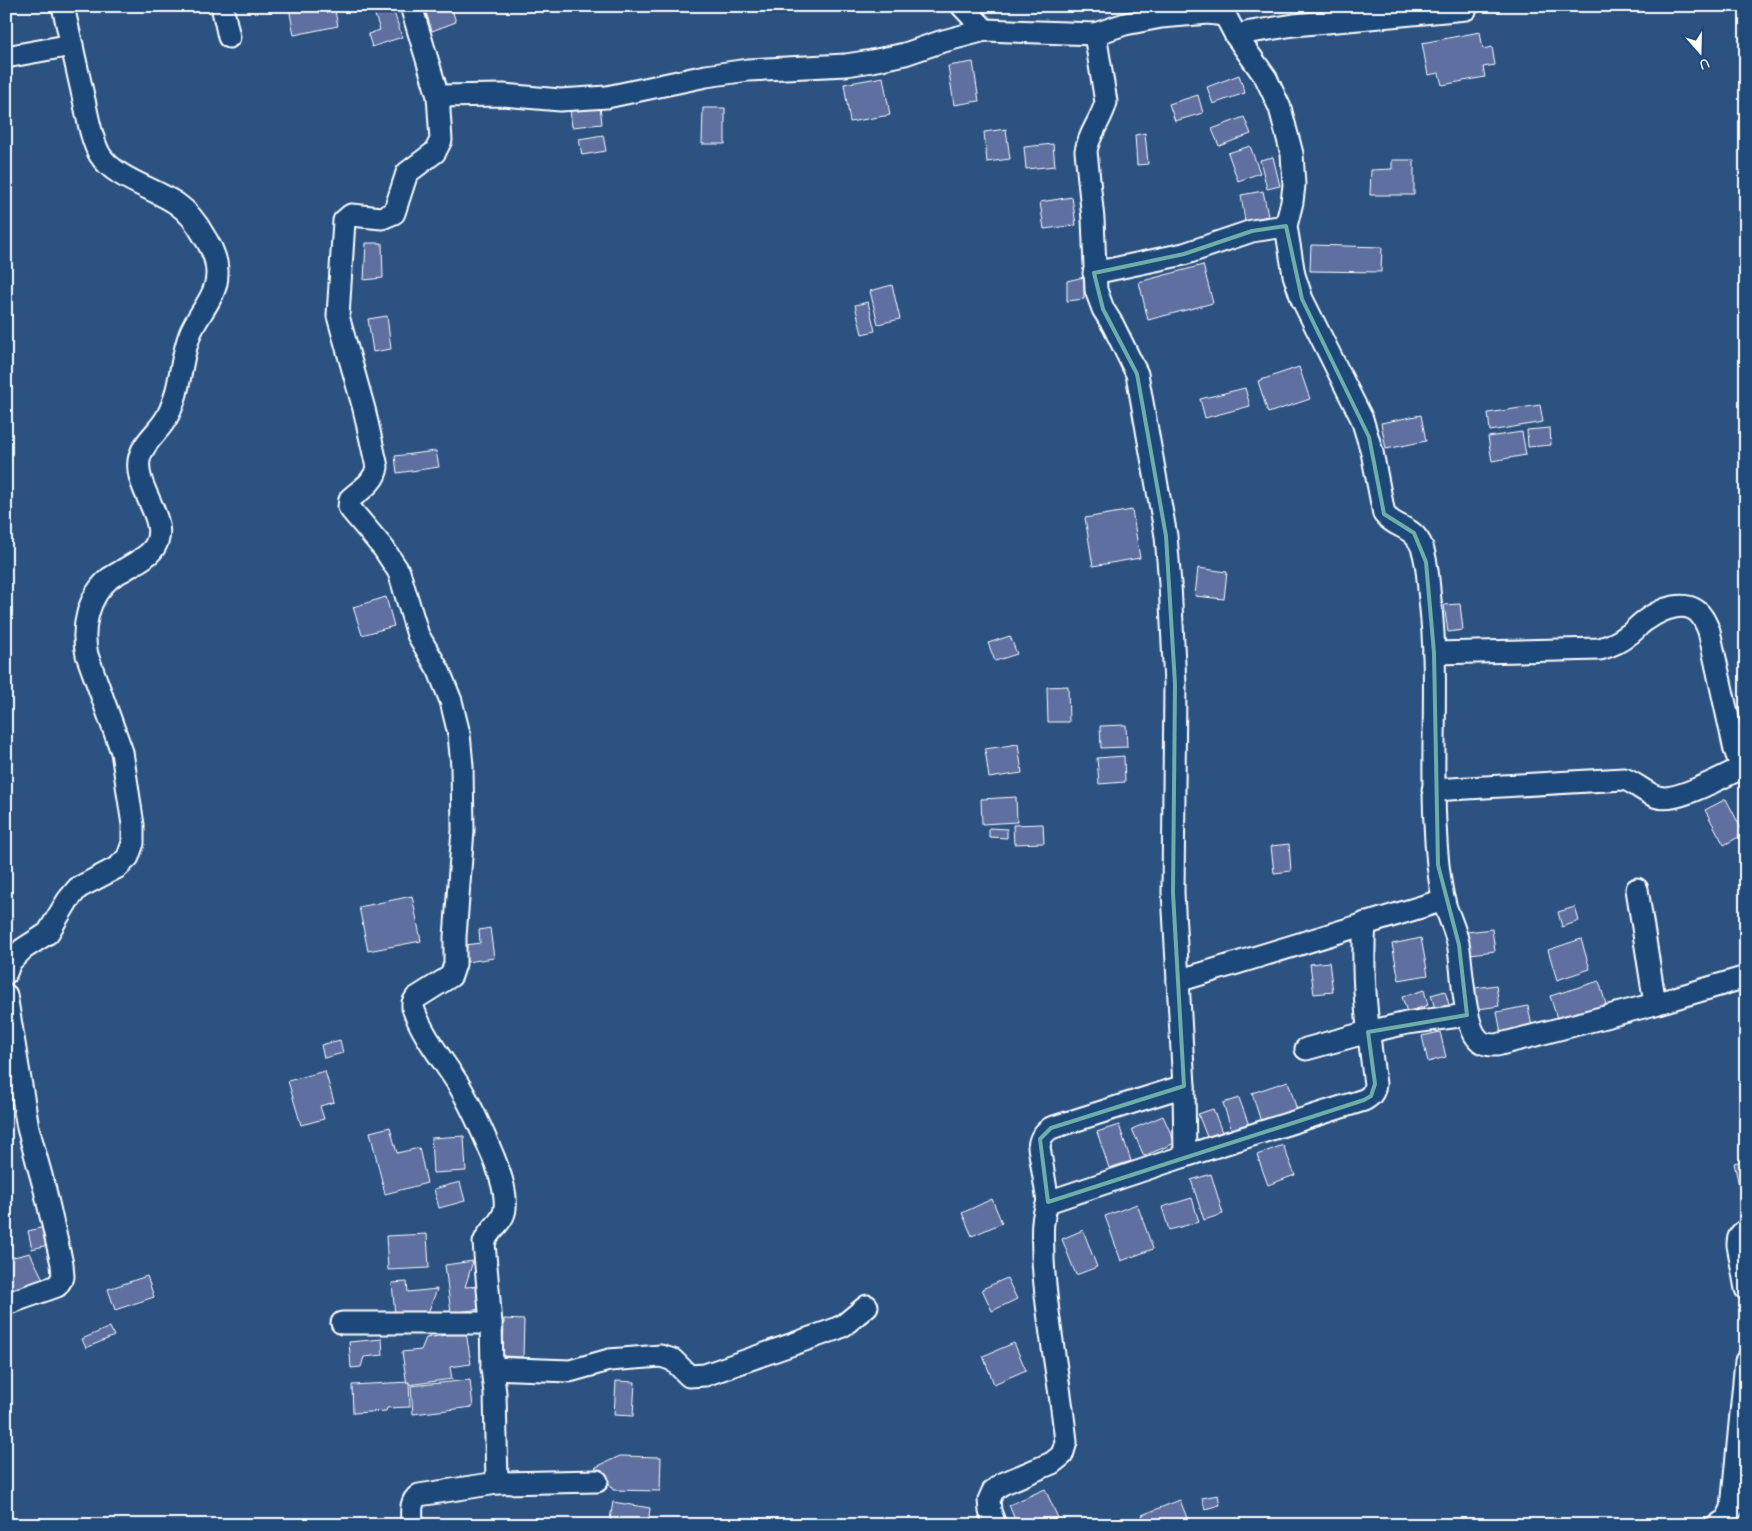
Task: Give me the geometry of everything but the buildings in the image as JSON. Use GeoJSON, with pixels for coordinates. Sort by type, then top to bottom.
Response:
{"type":"FeatureCollection","features":[{"type":"Feature","properties":{"kind":"street"},"geometry":{"type":"LineString","coordinates":[[6,973],[10,962],[23,949],[48,933],[68,900],[78,888],[118,867],[128,857],[133,843],[133,825],[122,752],[87,655],[84,642],[85,627],[88,612],[101,588],[110,578],[145,556],[156,544],[158,533],[156,515],[140,480],[139,457],[145,445],[167,417],[174,403],[190,333],[216,287],[218,273],[211,247],[194,218],[176,203],[118,172],[101,156],[92,135],[63,6]]}},
{"type":"Feature","properties":{"kind":"street"},"geometry":{"type":"LineString","coordinates":[[222,6],[229,37]]}},
{"type":"Feature","properties":{"kind":"street"},"geometry":{"type":"LineString","coordinates":[[411,6],[438,96],[441,140],[435,152],[407,173],[394,213],[382,218],[351,215],[344,221],[338,310],[377,468],[373,480],[350,499],[350,507],[384,549],[399,572],[418,635],[439,671],[448,694],[459,734],[462,766],[463,830],[454,971],[451,976],[416,998],[413,1003],[415,1014],[460,1088],[482,1130],[499,1172],[505,1203],[503,1217],[486,1236],[484,1243],[495,1393],[497,1483]]}},
{"type":"Feature","properties":{"kind":"street"},"geometry":{"type":"LineString","coordinates":[[962,6],[985,30]]}},
{"type":"Feature","properties":{"kind":"street"},"geometry":{"type":"LineString","coordinates":[[1236,36],[1294,25],[1466,9]]}},
{"type":"Feature","properties":{"kind":"street"},"geometry":{"type":"LineString","coordinates":[[438,96],[503,95],[560,100],[606,97],[706,76],[748,70],[846,66],[905,54],[985,30],[1095,34],[1125,24],[1161,17],[1224,10],[1236,36],[1266,78],[1280,108],[1292,154],[1294,185],[1286,226],[1294,275],[1302,299],[1343,377],[1369,437],[1384,514],[1390,521],[1402,525],[1414,533],[1426,562],[1434,653],[1434,790],[1438,864],[1444,900],[1459,945],[1468,1015],[1472,1031],[1478,1040],[1486,1044],[1496,1045],[1656,1004],[1746,977]]}},
{"type":"Feature","properties":{"kind":"street"},"geometry":{"type":"LineString","coordinates":[[1095,34],[1106,102],[1087,144],[1086,151],[1093,218],[1096,290],[1103,309],[1137,374],[1166,536],[1170,584],[1175,684],[1173,893],[1184,1086],[1185,1156]]}},
{"type":"Feature","properties":{"kind":"street"},"geometry":{"type":"LineString","coordinates":[[6,57],[72,45]]}},
{"type":"Feature","properties":{"kind":"street"},"geometry":{"type":"LineString","coordinates":[[1094,273],[1184,254],[1252,231],[1286,226]]}},
{"type":"Feature","properties":{"kind":"street"},"geometry":{"type":"LineString","coordinates":[[1434,653],[1600,649],[1628,635],[1644,620],[1657,612],[1676,606],[1692,608],[1702,616],[1709,631],[1735,750],[1744,767],[1680,796],[1669,798],[1658,797],[1634,782],[1624,779],[1434,790]]}},
{"type":"Feature","properties":{"kind":"street"},"geometry":{"type":"LineString","coordinates":[[1637,889],[1656,1004]]}},
{"type":"Feature","properties":{"kind":"street"},"geometry":{"type":"LineString","coordinates":[[1178,980],[1444,900]]}},
{"type":"Feature","properties":{"kind":"street"},"geometry":{"type":"LineString","coordinates":[[1048,1202],[1185,1156],[1364,1100],[1370,1096],[1375,1090],[1375,1084],[1368,1032],[1363,956],[1365,923]]}},
{"type":"Feature","properties":{"kind":"street"},"geometry":{"type":"LineString","coordinates":[[6,995],[28,1128],[45,1190],[62,1264],[63,1277],[57,1286],[6,1304]]}},
{"type":"Feature","properties":{"kind":"street"},"geometry":{"type":"LineString","coordinates":[[1306,1049],[1368,1032],[1468,1015]]}},
{"type":"Feature","properties":{"kind":"street"},"geometry":{"type":"LineString","coordinates":[[995,1525],[990,1511],[989,1500],[993,1491],[1002,1484],[1052,1463],[1062,1454],[1066,1442],[1044,1284],[1042,1226],[1043,1214],[1048,1202],[1039,1148],[1040,1139],[1051,1128],[1184,1086]]}},
{"type":"Feature","properties":{"kind":"street"},"geometry":{"type":"LineString","coordinates":[[1746,1230],[1740,1234],[1738,1245],[1746,1289]]}},
{"type":"Feature","properties":{"kind":"street"},"geometry":{"type":"LineString","coordinates":[[492,1368],[570,1371],[609,1360],[661,1356],[673,1360],[689,1376],[705,1375],[836,1329],[844,1325],[867,1306]]}},
{"type":"Feature","properties":{"kind":"street"},"geometry":{"type":"LineString","coordinates":[[342,1324],[491,1323]]}},
{"type":"Feature","properties":{"kind":"street"},"geometry":{"type":"LineString","coordinates":[[1718,1525],[1727,1519],[1732,1508],[1746,1361]]}},
{"type":"Feature","properties":{"kind":"street"},"geometry":{"type":"LineString","coordinates":[[412,1525],[412,1504],[414,1498],[419,1495],[497,1483],[597,1481]]}},
{"type":"Feature","properties":{"kind":"highlighted area"},"geometry":{"type":"Polygon","coordinates":[[[1286,226],[1302,299],[1369,437],[1384,514],[1414,533],[1426,562],[1434,653],[1438,865],[1459,945],[1467,1015],[1368,1032],[1375,1084],[1371,1096],[1364,1100],[1048,1202],[1040,1139],[1051,1128],[1184,1086],[1173,893],[1175,684],[1166,536],[1137,374],[1103,309],[1094,273],[1184,254],[1252,231],[1286,226]]]}}]}
